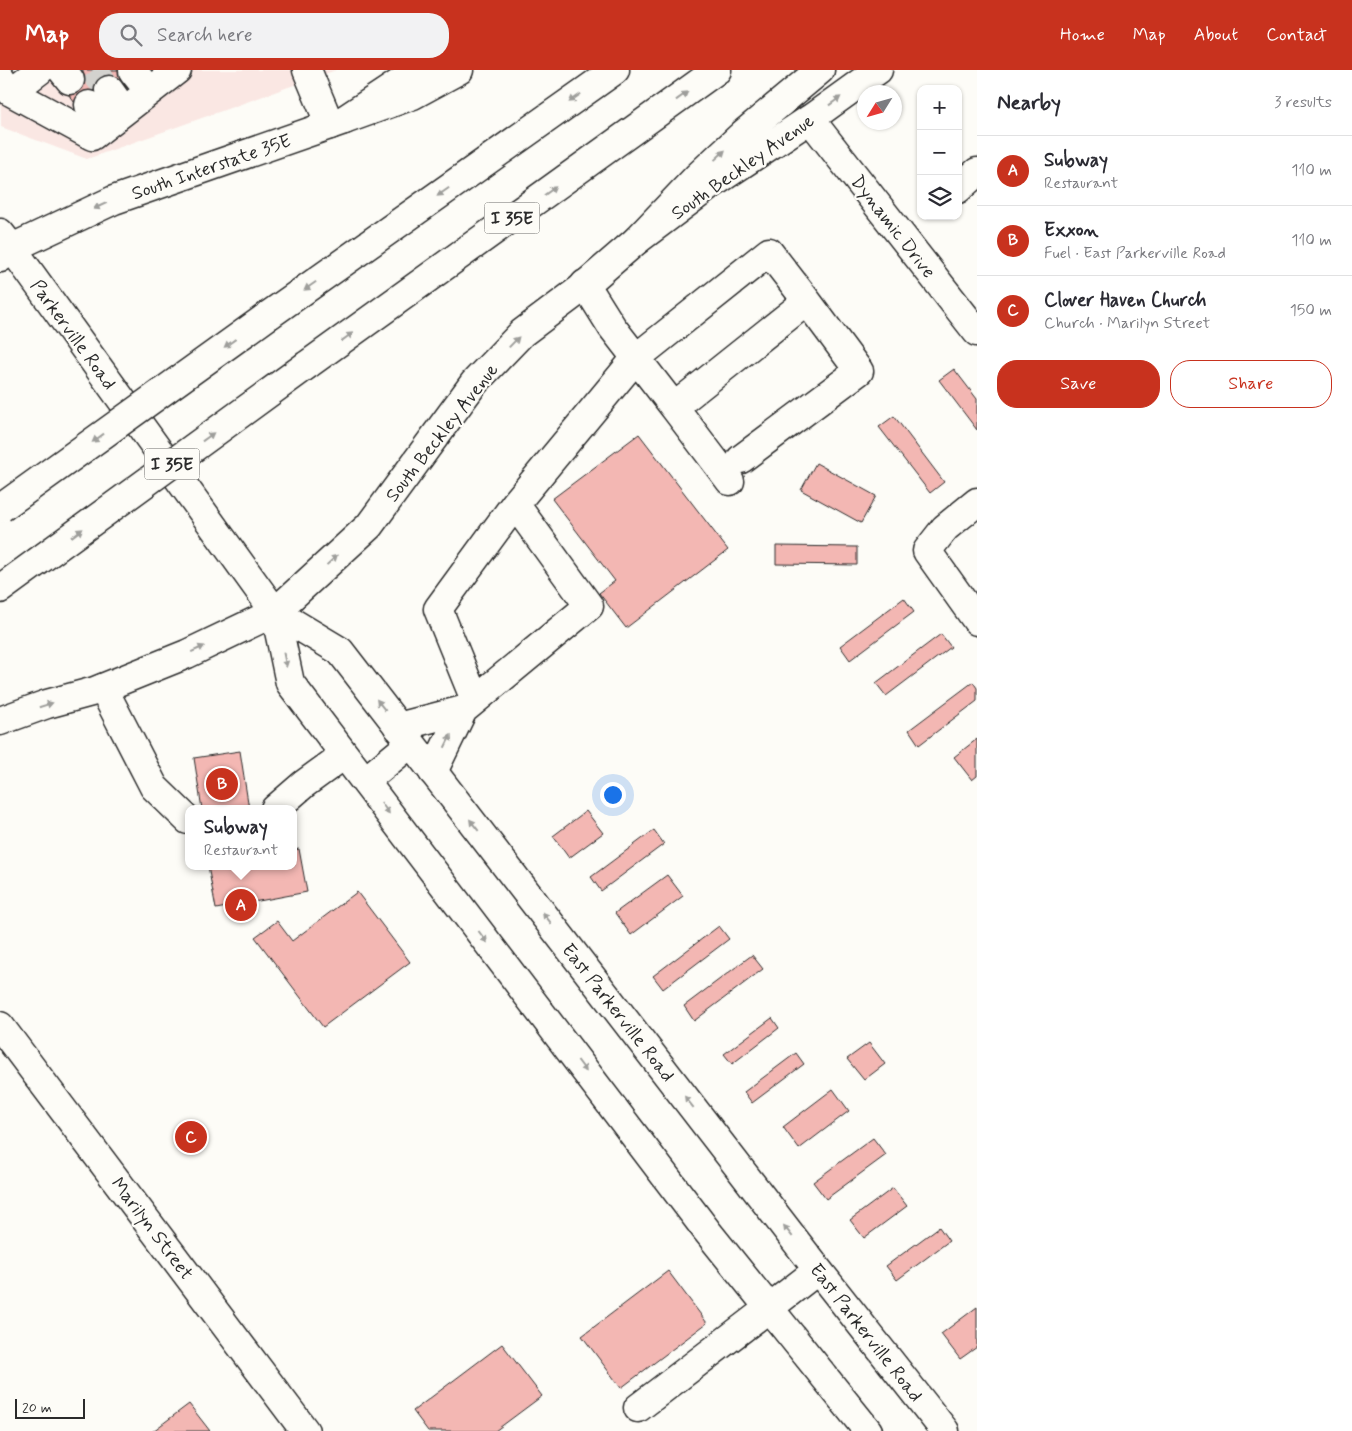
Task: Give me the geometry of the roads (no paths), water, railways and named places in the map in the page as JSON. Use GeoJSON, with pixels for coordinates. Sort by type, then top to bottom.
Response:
{"type":"FeatureCollection","features":[{"type":"Feature","properties":{"kind":"main road"},"geometry":{"type":"LineString","coordinates":[[6,85],[40,70]]}},
{"type":"Feature","properties":{"kind":"main road"},"geometry":{"type":"LineString","coordinates":[[307,70],[337,122],[413,95],[459,70]]}},
{"type":"Feature","properties":{"kind":"main road","name":"South Interstate 35E"},"geometry":{"type":"LineString","coordinates":[[4,246],[114,200],[337,122],[419,70]]}},
{"type":"Feature","properties":{"kind":"main road"},"geometry":{"type":"LineString","coordinates":[[0,508],[615,70]]}},
{"type":"Feature","properties":{"kind":"main road","name":"I 35E"},"geometry":{"type":"LineString","coordinates":[[0,589],[717,70]]}},
{"type":"Feature","properties":{"kind":"main road"},"geometry":{"type":"LineString","coordinates":[[637,240],[698,176],[743,134],[820,70]]}},
{"type":"Feature","properties":{"kind":"main road","name":"South Beckley Avenue"},"geometry":{"type":"LineString","coordinates":[[0,721],[46,704],[103,688],[187,654],[275,612],[368,526],[474,383],[522,332],[585,284],[637,240],[709,186],[810,119],[878,70]]}},
{"type":"Feature","properties":{"kind":"main road"},"geometry":{"type":"LineString","coordinates":[[6,85],[92,136],[106,108],[141,81],[174,71]]}},
{"type":"Feature","properties":{"kind":"main road","name":"Dynamic Drive"},"geometry":{"type":"LineString","coordinates":[[810,119],[977,332]]}},
{"type":"Feature","properties":{"kind":"main road"},"geometry":{"type":"LineString","coordinates":[[962,185],[977,172]]}},
{"type":"Feature","properties":{"kind":"main road","name":"Parkerville Road"},"geometry":{"type":"LineString","coordinates":[[4,246],[148,436]]}},
{"type":"Feature","properties":{"kind":"main road"},"geometry":{"type":"LineString","coordinates":[[433,772],[469,705],[438,609],[515,504],[636,358],[769,252],[859,371],[735,470],[674,407],[636,358],[612,328],[585,284]]}},
{"type":"Feature","properties":{"kind":"main road"},"geometry":{"type":"LineString","coordinates":[[674,407],[807,301]]}},
{"type":"Feature","properties":{"kind":"main road","name":"East Parkerville Road"},"geometry":{"type":"LineString","coordinates":[[148,436],[275,612],[340,651],[818,1270],[945,1431]]}},
{"type":"Feature","properties":{"kind":"main road"},"geometry":{"type":"LineString","coordinates":[[977,502],[946,528],[927,551],[977,620]]}},
{"type":"Feature","properties":{"kind":"main road"},"geometry":{"type":"LineString","coordinates":[[365,781],[405,735],[469,705],[589,606],[515,504]]}},
{"type":"Feature","properties":{"kind":"main road","name":"East Parkerville Road"},"geometry":{"type":"LineString","coordinates":[[275,612],[290,683],[707,1231],[868,1431]]}},
{"type":"Feature","properties":{"kind":"main road"},"geometry":{"type":"LineString","coordinates":[[103,688],[154,787],[185,817]]}},
{"type":"Feature","properties":{"kind":"main road"},"geometry":{"type":"LineString","coordinates":[[280,805],[304,784],[344,755]]}},
{"type":"Feature","properties":{"kind":"main road","name":"Marilyn Street"},"geometry":{"type":"LineString","coordinates":[[0,1026],[305,1431]]}},
{"type":"Feature","properties":{"kind":"main road"},"geometry":{"type":"LineString","coordinates":[[638,1408],[818,1270]]}},
{"type":"Feature","properties":{"kind":"tunnel"},"geometry":{"type":"LineString","coordinates":[[93,70],[109,90]]}},
{"type":"Feature","properties":{"kind":"place","name":"Exxon"},"geometry":{"type":"Point","coordinates":[222,784]}},
{"type":"Feature","properties":{"kind":"place","name":"Subway"},"geometry":{"type":"Point","coordinates":[241,905]}},
{"type":"Feature","properties":{"kind":"place","name":"Clover Haven Church"},"geometry":{"type":"Point","coordinates":[191,1137]}}]}
